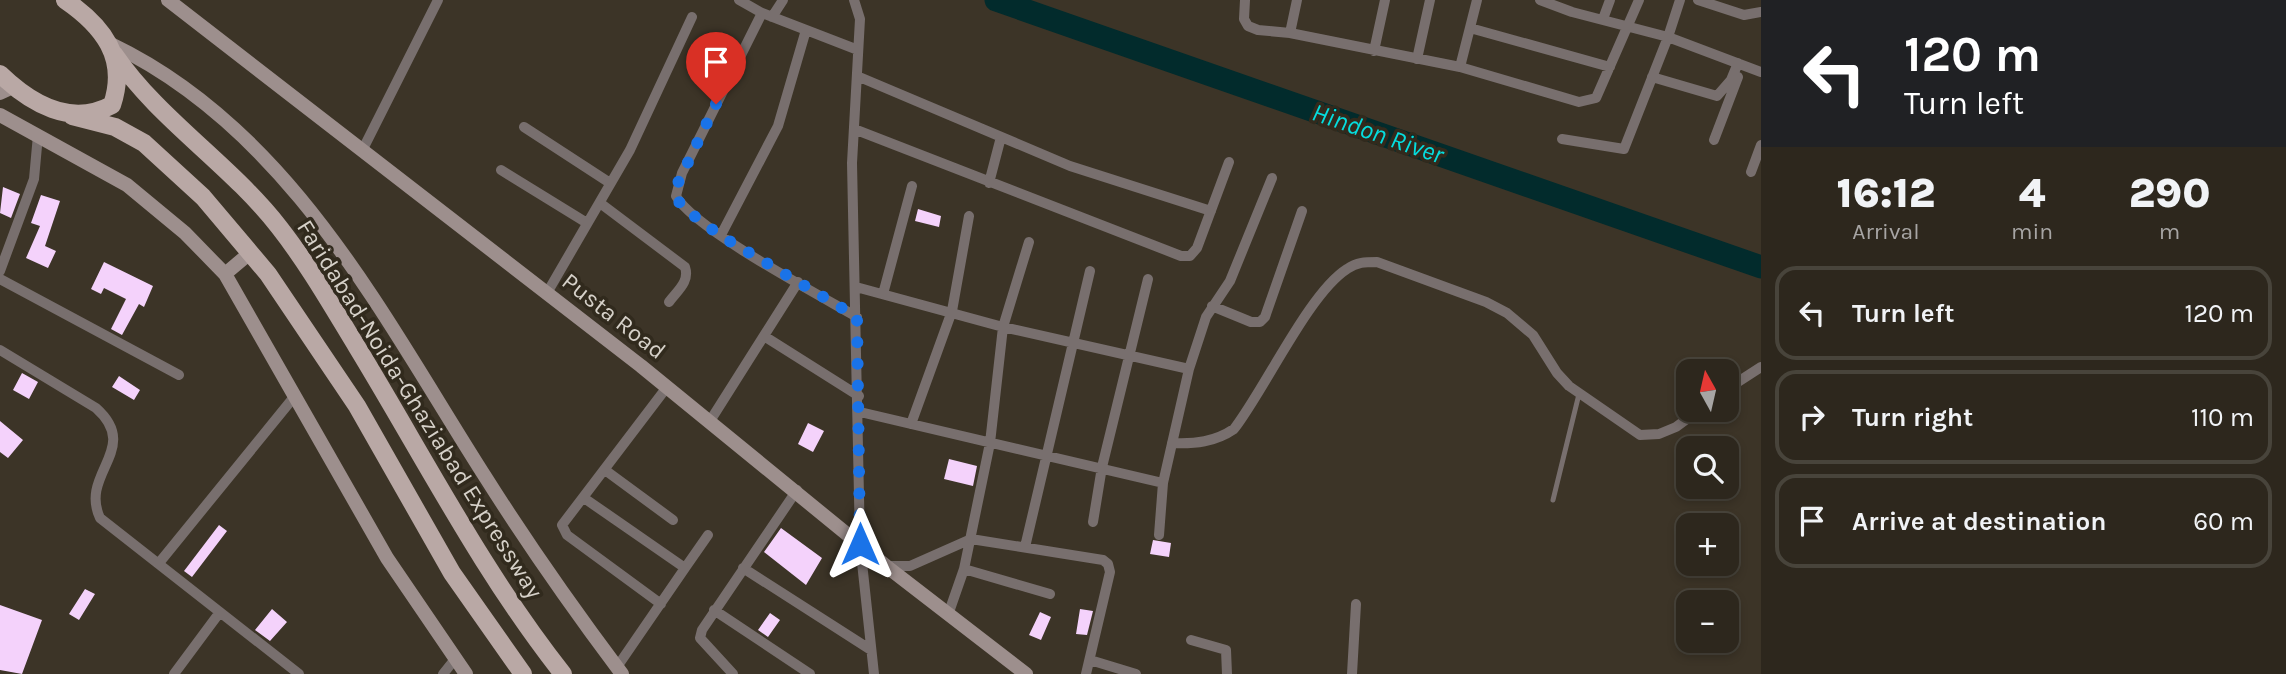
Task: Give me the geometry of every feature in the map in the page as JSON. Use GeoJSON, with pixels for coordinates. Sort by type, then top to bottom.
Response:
{"type":"FeatureCollection","features":[{"type":"Feature","properties":{"kind":"main road","name":"Faridabad-Noida-Ghaziabad Expressway"},"geometry":{"type":"LineString","coordinates":[[65,0],[89,18],[144,90],[278,226],[329,301],[478,553],[528,629],[563,674]]}},
{"type":"Feature","properties":{"kind":"main road"},"geometry":{"type":"LineString","coordinates":[[72,116],[98,113],[112,106],[118,73],[113,49]]}},
{"type":"Feature","properties":{"kind":"main road"},"geometry":{"type":"LineString","coordinates":[[0,74],[7,90],[72,116],[115,127],[144,143],[203,197],[268,274],[356,406],[452,573],[523,674]]}},
{"type":"Feature","properties":{"kind":"street"},"geometry":{"type":"LineString","coordinates":[[363,149],[438,0]]}},
{"type":"Feature","properties":{"kind":"street"},"geometry":{"type":"LineString","coordinates":[[739,0],[767,15],[858,50]]}},
{"type":"Feature","properties":{"kind":"street"},"geometry":{"type":"LineString","coordinates":[[783,0],[767,15],[677,185],[676,196],[682,207],[721,236],[857,317]]}},
{"type":"Feature","properties":{"kind":"street"},"geometry":{"type":"LineString","coordinates":[[854,0],[860,19],[854,129],[860,544],[874,674]]}},
{"type":"Feature","properties":{"kind":"street"},"geometry":{"type":"LineString","coordinates":[[1245,0],[1244,19],[1248,26],[1460,67],[1579,102],[1596,98],[1639,0]]}},
{"type":"Feature","properties":{"kind":"street"},"geometry":{"type":"LineString","coordinates":[[1290,33],[1297,0]]}},
{"type":"Feature","properties":{"kind":"street"},"geometry":{"type":"LineString","coordinates":[[1374,51],[1385,0]]}},
{"type":"Feature","properties":{"kind":"street"},"geometry":{"type":"LineString","coordinates":[[1416,59],[1430,0]]}},
{"type":"Feature","properties":{"kind":"street"},"geometry":{"type":"LineString","coordinates":[[1460,67],[1477,0]]}},
{"type":"Feature","properties":{"kind":"street"},"geometry":{"type":"LineString","coordinates":[[1540,0],[1668,37],[1761,72]]}},
{"type":"Feature","properties":{"kind":"street"},"geometry":{"type":"LineString","coordinates":[[1603,19],[1610,0]]}},
{"type":"Feature","properties":{"kind":"street"},"geometry":{"type":"LineString","coordinates":[[1562,139],[1624,149],[1680,0]]}},
{"type":"Feature","properties":{"kind":"street"},"geometry":{"type":"LineString","coordinates":[[1698,0],[1723,4],[1751,16],[1761,12]]}},
{"type":"Feature","properties":{"kind":"street","name":"Pusta Road"},"geometry":{"type":"LineString","coordinates":[[175,2],[547,292],[797,491],[886,566],[1026,674]]}},
{"type":"Feature","properties":{"kind":"street"},"geometry":{"type":"LineString","coordinates":[[547,292],[630,150],[692,17]]}},
{"type":"Feature","properties":{"kind":"street"},"geometry":{"type":"LineString","coordinates":[[1470,28],[1611,67]]}},
{"type":"Feature","properties":{"kind":"street"},"geometry":{"type":"LineString","coordinates":[[721,236],[778,126],[806,30]]}},
{"type":"Feature","properties":{"kind":"street"},"geometry":{"type":"LineString","coordinates":[[113,49],[167,73],[228,122],[257,150],[335,241],[556,585],[619,670],[708,536]]}},
{"type":"Feature","properties":{"kind":"street"},"geometry":{"type":"LineString","coordinates":[[1653,77],[1717,96],[1740,64]]}},
{"type":"Feature","properties":{"kind":"street"},"geometry":{"type":"LineString","coordinates":[[1714,140],[1740,64]]}},
{"type":"Feature","properties":{"kind":"street"},"geometry":{"type":"LineString","coordinates":[[857,76],[1098,177],[1211,211]]}},
{"type":"Feature","properties":{"kind":"street"},"geometry":{"type":"LineString","coordinates":[[0,115],[127,185],[185,233],[225,274],[294,397],[361,508],[387,558],[466,674]]}},
{"type":"Feature","properties":{"kind":"street"},"geometry":{"type":"LineString","coordinates":[[524,127],[610,183]]}},
{"type":"Feature","properties":{"kind":"street"},"geometry":{"type":"LineString","coordinates":[[854,129],[1181,256],[1190,256],[1197,248],[1229,162]]}},
{"type":"Feature","properties":{"kind":"street"},"geometry":{"type":"LineString","coordinates":[[0,271],[34,179],[38,135]]}},
{"type":"Feature","properties":{"kind":"street"},"geometry":{"type":"LineString","coordinates":[[989,183],[1001,137]]}},
{"type":"Feature","properties":{"kind":"street"},"geometry":{"type":"LineString","coordinates":[[1751,172],[1761,145]]}},
{"type":"Feature","properties":{"kind":"street"},"geometry":{"type":"LineString","coordinates":[[501,170],[587,223]]}},
{"type":"Feature","properties":{"kind":"street"},"geometry":{"type":"LineString","coordinates":[[1159,535],[1163,483],[1189,369],[1212,306],[1237,266],[1272,177]]}},
{"type":"Feature","properties":{"kind":"street"},"geometry":{"type":"LineString","coordinates":[[883,294],[912,186]]}},
{"type":"Feature","properties":{"kind":"street"},"geometry":{"type":"LineString","coordinates":[[600,203],[685,267],[685,282],[669,302]]}},
{"type":"Feature","properties":{"kind":"street"},"geometry":{"type":"LineString","coordinates":[[1212,306],[1251,321],[1260,322],[1265,317],[1302,211]]}},
{"type":"Feature","properties":{"kind":"street"},"geometry":{"type":"LineString","coordinates":[[912,424],[952,311],[969,216]]}},
{"type":"Feature","properties":{"kind":"street"},"geometry":{"type":"LineString","coordinates":[[949,612],[964,569],[990,443],[1003,327],[1029,242]]}},
{"type":"Feature","properties":{"kind":"street"},"geometry":{"type":"LineString","coordinates":[[225,274],[250,253]]}},
{"type":"Feature","properties":{"kind":"street"},"geometry":{"type":"LineString","coordinates":[[1172,443],[1194,444],[1222,437],[1234,429],[1325,289],[1345,270],[1360,262],[1377,262],[1486,302],[1507,313],[1526,327],[1557,373],[1579,394],[1640,435],[1659,434],[1682,422]]}},
{"type":"Feature","properties":{"kind":"street"},"geometry":{"type":"LineString","coordinates":[[1025,547],[1090,271]]}},
{"type":"Feature","properties":{"kind":"street"},"geometry":{"type":"LineString","coordinates":[[0,279],[179,375]]}},
{"type":"Feature","properties":{"kind":"street"},"geometry":{"type":"LineString","coordinates":[[1093,523],[1102,467],[1148,279]]}},
{"type":"Feature","properties":{"kind":"street"},"geometry":{"type":"LineString","coordinates":[[710,421],[798,282]]}},
{"type":"Feature","properties":{"kind":"street"},"geometry":{"type":"LineString","coordinates":[[856,287],[1003,327],[1129,353],[1189,369]]}},
{"type":"Feature","properties":{"kind":"street"},"geometry":{"type":"LineString","coordinates":[[764,336],[859,396]]}},
{"type":"Feature","properties":{"kind":"street"},"geometry":{"type":"LineString","coordinates":[[0,350],[96,408],[108,420],[114,432],[114,447],[95,488],[94,505],[100,518],[299,674]]}},
{"type":"Feature","properties":{"kind":"street"},"geometry":{"type":"LineString","coordinates":[[1740,381],[1761,368]]}},
{"type":"Feature","properties":{"kind":"street"},"geometry":{"type":"LineString","coordinates":[[661,604],[562,530],[566,518],[667,387]]}},
{"type":"Feature","properties":{"kind":"street"},"geometry":{"type":"LineString","coordinates":[[159,563],[294,397]]}},
{"type":"Feature","properties":{"kind":"street"},"geometry":{"type":"LineString","coordinates":[[860,412],[1163,483]]}},
{"type":"Feature","properties":{"kind":"street"},"geometry":{"type":"LineString","coordinates":[[605,470],[673,520]]}},
{"type":"Feature","properties":{"kind":"street"},"geometry":{"type":"LineString","coordinates":[[733,674],[700,638],[714,610],[797,491]]}},
{"type":"Feature","properties":{"kind":"street"},"geometry":{"type":"LineString","coordinates":[[584,498],[685,568]]}},
{"type":"Feature","properties":{"kind":"street"},"geometry":{"type":"LineString","coordinates":[[886,566],[910,566],[971,538],[1102,560],[1108,564],[1110,572],[1086,674]]}},
{"type":"Feature","properties":{"kind":"street"},"geometry":{"type":"LineString","coordinates":[[743,568],[871,650]]}},
{"type":"Feature","properties":{"kind":"street"},"geometry":{"type":"LineString","coordinates":[[964,569],[1050,594]]}},
{"type":"Feature","properties":{"kind":"street"},"geometry":{"type":"LineString","coordinates":[[1352,674],[1356,604]]}},
{"type":"Feature","properties":{"kind":"street"},"geometry":{"type":"LineString","coordinates":[[714,610],[810,674]]}},
{"type":"Feature","properties":{"kind":"street"},"geometry":{"type":"LineString","coordinates":[[174,674],[220,612]]}},
{"type":"Feature","properties":{"kind":"street"},"geometry":{"type":"LineString","coordinates":[[1191,640],[1226,650],[1227,674]]}},
{"type":"Feature","properties":{"kind":"street"},"geometry":{"type":"LineString","coordinates":[[443,674],[455,659]]}},
{"type":"Feature","properties":{"kind":"street"},"geometry":{"type":"LineString","coordinates":[[1090,660],[1136,674]]}},
{"type":"Feature","properties":{"kind":"lane"},"geometry":{"type":"LineString","coordinates":[[1553,500],[1579,394]]}},
{"type":"Feature","properties":{"kind":"building"},"geometry":{"type":"Polygon","coordinates":[[[3,187],[20,194],[11,218],[0,213],[3,187]]]}},
{"type":"Feature","properties":{"kind":"building"},"geometry":{"type":"Polygon","coordinates":[[[41,195],[60,201],[45,246],[56,251],[48,268],[26,258],[40,226],[31,223],[41,195]]]}},
{"type":"Feature","properties":{"kind":"building"},"geometry":{"type":"Polygon","coordinates":[[[918,209],[941,216],[939,227],[915,221],[918,209]]]}},
{"type":"Feature","properties":{"kind":"building"},"geometry":{"type":"Polygon","coordinates":[[[104,262],[153,286],[144,307],[139,304],[122,335],[111,329],[126,299],[104,288],[101,294],[91,289],[104,262]]]}},
{"type":"Feature","properties":{"kind":"building"},"geometry":{"type":"Polygon","coordinates":[[[22,373],[38,382],[29,399],[13,390],[22,373]]]}},
{"type":"Feature","properties":{"kind":"building"},"geometry":{"type":"Polygon","coordinates":[[[119,376],[140,390],[134,400],[112,387],[119,376]]]}},
{"type":"Feature","properties":{"kind":"building"},"geometry":{"type":"Polygon","coordinates":[[[0,421],[23,440],[8,458],[0,452],[0,421]]]}},
{"type":"Feature","properties":{"kind":"building"},"geometry":{"type":"Polygon","coordinates":[[[808,423],[824,431],[813,452],[798,444],[808,423]]]}},
{"type":"Feature","properties":{"kind":"building"},"geometry":{"type":"Polygon","coordinates":[[[949,459],[977,466],[973,486],[944,479],[949,459]]]}},
{"type":"Feature","properties":{"kind":"building"},"geometry":{"type":"Polygon","coordinates":[[[219,525],[227,531],[192,577],[184,571],[219,525]]]}},
{"type":"Feature","properties":{"kind":"building"},"geometry":{"type":"Polygon","coordinates":[[[781,528],[822,558],[806,585],[764,552],[781,528]]]}},
{"type":"Feature","properties":{"kind":"building"},"geometry":{"type":"Polygon","coordinates":[[[1153,540],[1171,543],[1169,557],[1150,554],[1153,540]]]}},
{"type":"Feature","properties":{"kind":"building"},"geometry":{"type":"Polygon","coordinates":[[[85,589],[95,594],[79,620],[69,614],[85,589]]]}},
{"type":"Feature","properties":{"kind":"building"},"geometry":{"type":"Polygon","coordinates":[[[0,605],[42,620],[22,674],[0,670],[0,605]]]}},
{"type":"Feature","properties":{"kind":"building"},"geometry":{"type":"Polygon","coordinates":[[[272,609],[287,622],[270,641],[255,630],[272,609]]]}},
{"type":"Feature","properties":{"kind":"building"},"geometry":{"type":"Polygon","coordinates":[[[1080,609],[1093,611],[1087,635],[1076,634],[1080,609]]]}},
{"type":"Feature","properties":{"kind":"building"},"geometry":{"type":"Polygon","coordinates":[[[1040,612],[1051,617],[1041,640],[1029,635],[1040,612]]]}},
{"type":"Feature","properties":{"kind":"building"},"geometry":{"type":"Polygon","coordinates":[[[770,613],[780,620],[768,637],[758,630],[770,613]]]}},
{"type":"Feature","properties":{"kind":"waterway","name":"Hindon River"},"geometry":{"type":"LineString","coordinates":[[996,0],[1761,267]]}},
{"type":"Feature","properties":{"kind":"route"},"geometry":{"type":"LineString","coordinates":[[716,104],[677,185],[676,196],[682,207],[721,236],[857,317],[860,544]]}}]}
